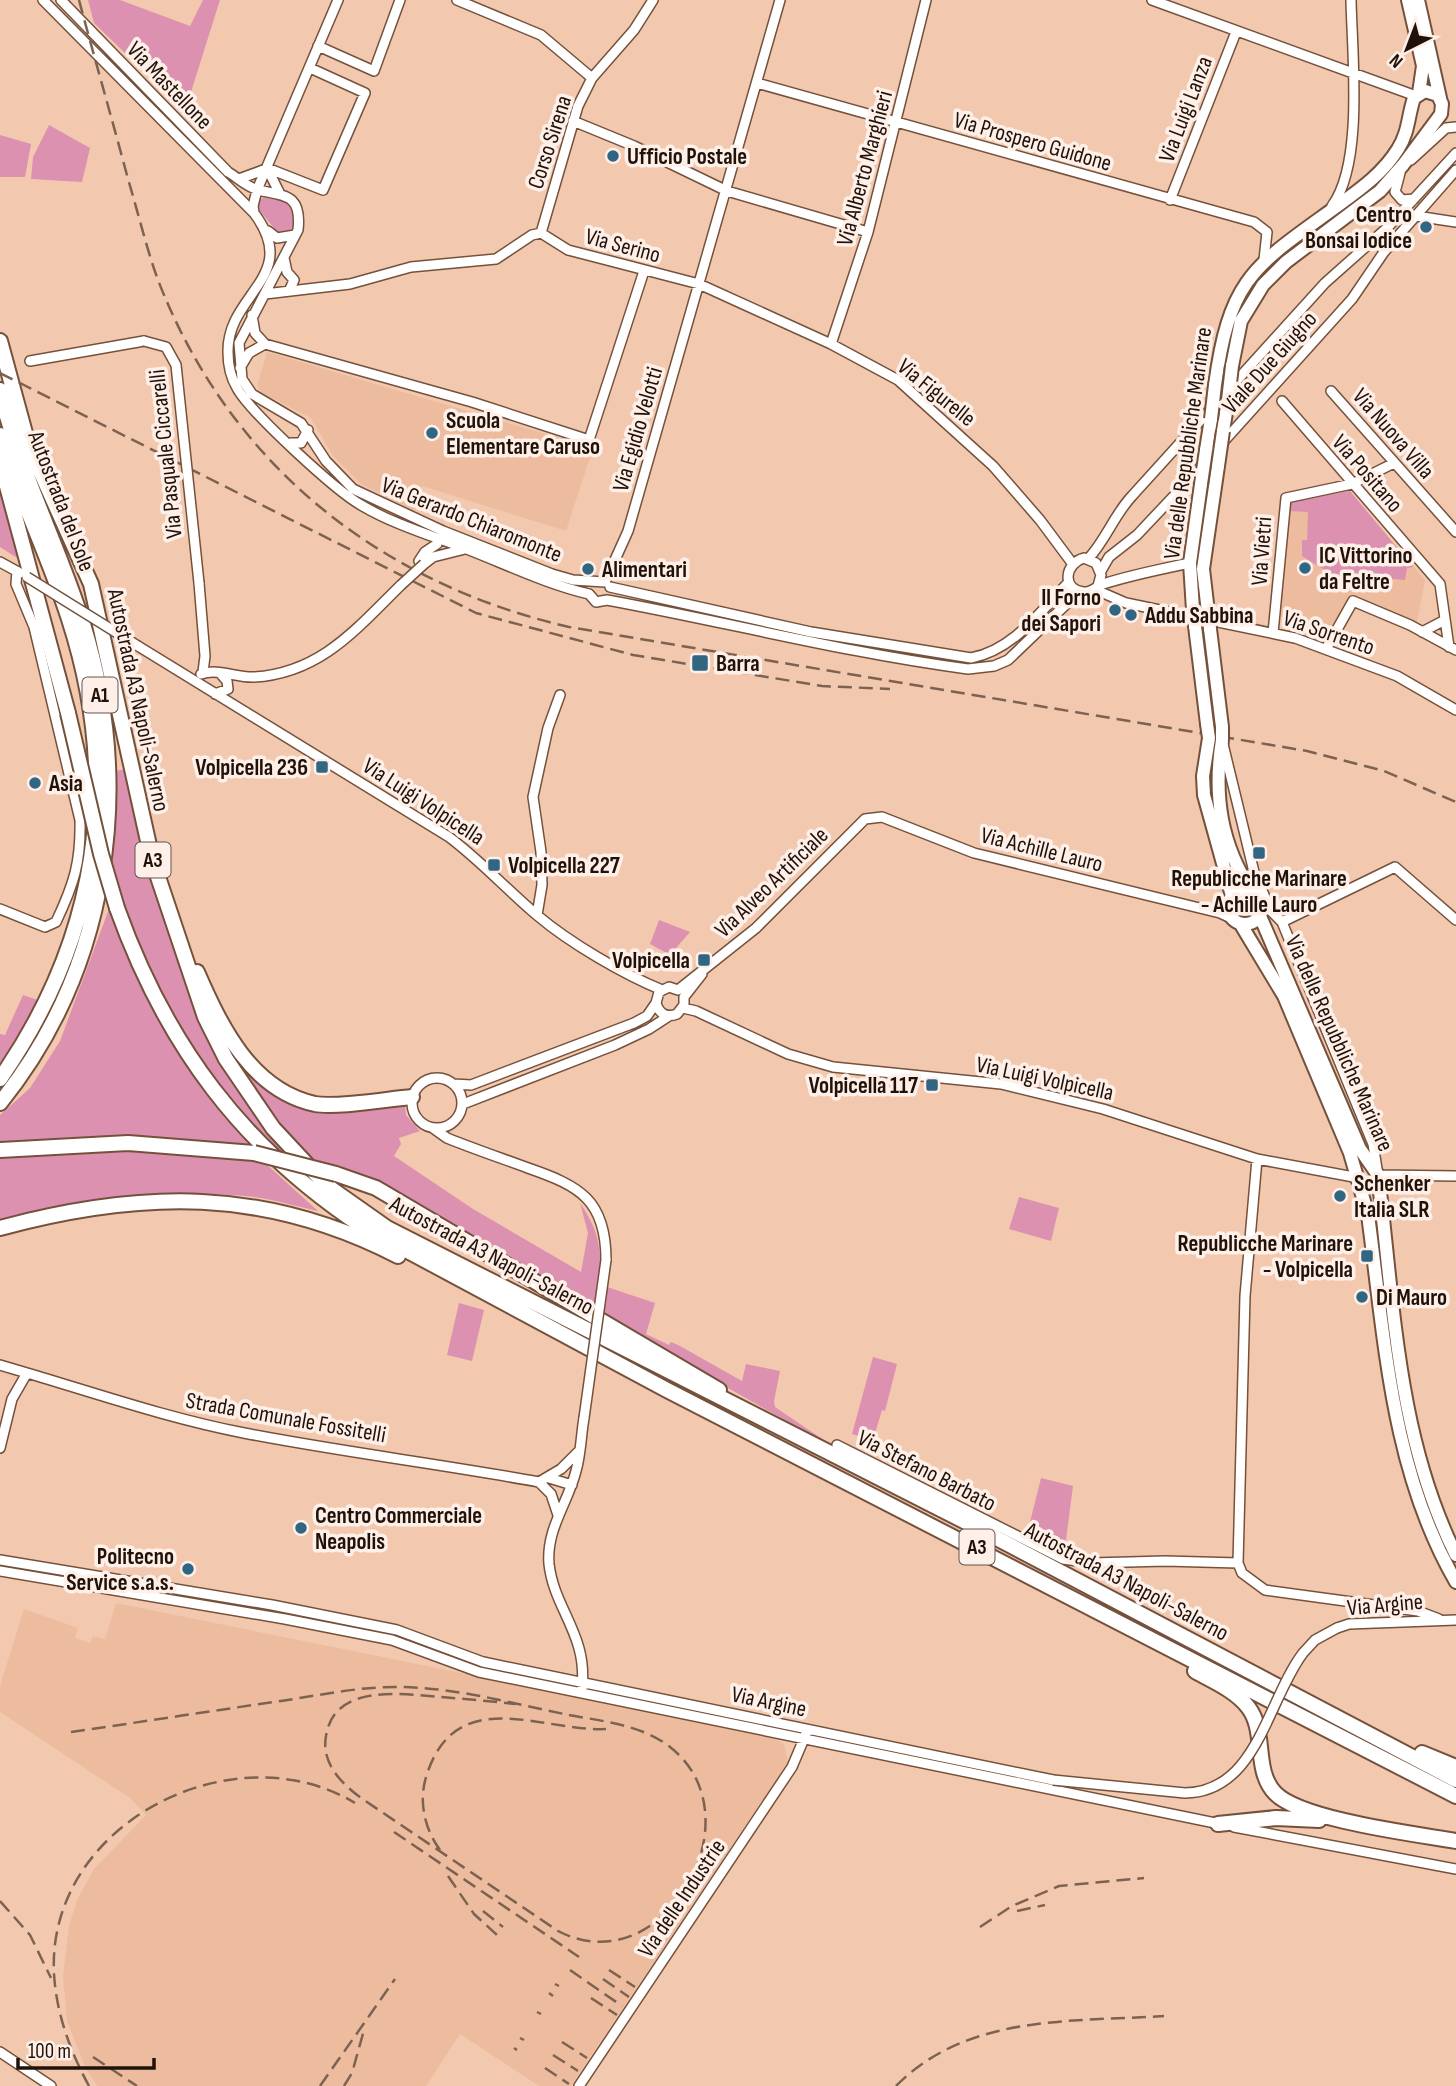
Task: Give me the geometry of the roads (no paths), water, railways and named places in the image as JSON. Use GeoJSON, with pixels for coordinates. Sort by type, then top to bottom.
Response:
{"type":"FeatureCollection","features":[{"type":"Feature","properties":{"kind":"highway","name":"Autostrada A3 Napoli-Salerno"},"geometry":{"type":"LineString","coordinates":[[0,341],[29,444],[91,584],[152,859],[205,1017],[249,1096],[295,1154],[326,1185],[387,1228],[964,1521],[1456,1780]]}},
{"type":"Feature","properties":{"kind":"highway","name":"Autostrada del Sole"},"geometry":{"type":"LineString","coordinates":[[0,390],[17,450],[71,588],[93,658],[104,717],[110,784],[107,848],[101,887],[85,947],[65,998],[38,1051],[0,1104]]}},
{"type":"Feature","properties":{"kind":"highway","name":"Autostrada del Sole"},"geometry":{"type":"LineString","coordinates":[[0,435],[75,637],[96,754],[98,798],[96,839],[87,886],[64,966],[22,1047],[0,1079]]}},
{"type":"Feature","properties":{"kind":"highway","name":"Autostrada A3 Napoli-Salerno"},"geometry":{"type":"LineString","coordinates":[[0,460],[68,713],[100,854],[135,959],[178,1039],[222,1102],[272,1156],[330,1205],[363,1227],[548,1327],[1456,1796]]}},
{"type":"Feature","properties":{"kind":"highway"},"geometry":{"type":"LineString","coordinates":[[128,748],[194,965],[244,1059],[258,1075],[282,1093],[317,1104],[412,1097]]}},
{"type":"Feature","properties":{"kind":"highway"},"geometry":{"type":"LineString","coordinates":[[0,1150],[128,1143],[254,1153],[336,1174],[376,1188],[698,1376],[785,1432]]}},
{"type":"Feature","properties":{"kind":"highway"},"geometry":{"type":"LineString","coordinates":[[0,1228],[62,1211],[140,1200],[252,1206],[338,1229],[548,1327]]}},
{"type":"Feature","properties":{"kind":"highway"},"geometry":{"type":"LineString","coordinates":[[1083,1603],[1239,1698],[1250,1709],[1256,1724],[1264,1768],[1275,1793],[1289,1804],[1355,1822],[1456,1841]]}},
{"type":"Feature","properties":{"kind":"highway"},"geometry":{"type":"LineString","coordinates":[[1349,1724],[1456,1767]]}},
{"type":"Feature","properties":{"kind":"highway"},"geometry":{"type":"LineString","coordinates":[[1218,1824],[1276,1818],[1355,1822]]}},
{"type":"Feature","properties":{"kind":"main road"},"geometry":{"type":"LineString","coordinates":[[1408,0],[1422,52],[1423,76],[1412,111],[1421,121],[1437,119],[1443,107],[1418,0]]}},
{"type":"Feature","properties":{"kind":"main road"},"geometry":{"type":"LineString","coordinates":[[1418,94],[1432,92],[1440,98]]}},
{"type":"Feature","properties":{"kind":"main road","name":"Via delle Repubbliche Marinare"},"geometry":{"type":"LineString","coordinates":[[1412,111],[1403,140],[1388,163],[1368,183],[1264,260],[1245,282],[1232,306],[1223,332],[1190,563],[1208,724],[1215,739],[1222,820],[1239,871],[1261,902],[1260,916],[1360,1149],[1378,1175],[1410,1427],[1429,1493],[1456,1555]]}},
{"type":"Feature","properties":{"kind":"main road","name":"Via delle Repubbliche Marinare"},"geometry":{"type":"LineString","coordinates":[[1437,119],[1380,191],[1286,262],[1263,285],[1241,321],[1203,569],[1222,727],[1215,739],[1203,776],[1204,795],[1231,899],[1229,912],[1284,996],[1360,1178],[1368,1215],[1401,1448],[1425,1517],[1456,1582]]}},
{"type":"Feature","properties":{"kind":"main road"},"geometry":{"type":"LineString","coordinates":[[1231,899],[1242,891],[1252,892]]}},
{"type":"Feature","properties":{"kind":"main road","name":"Via delle Repubbliche Marinare"},"geometry":{"type":"LineString","coordinates":[[1237,921],[1251,923],[1260,916]]}},
{"type":"Feature","properties":{"kind":"street","name":"Via Mastellone"},"geometry":{"type":"LineString","coordinates":[[43,0],[254,213]]}},
{"type":"Feature","properties":{"kind":"street","name":"Via Mastellone"},"geometry":{"type":"LineString","coordinates":[[61,0],[228,172],[257,190]]}},
{"type":"Feature","properties":{"kind":"street"},"geometry":{"type":"LineString","coordinates":[[295,235],[277,238],[268,231],[254,213],[257,190],[338,0]]}},
{"type":"Feature","properties":{"kind":"street"},"geometry":{"type":"LineString","coordinates":[[318,46],[374,71],[400,0]]}},
{"type":"Feature","properties":{"kind":"street"},"geometry":{"type":"LineString","coordinates":[[457,0],[541,35],[592,78]]}},
{"type":"Feature","properties":{"kind":"street","name":"Corso Sirena"},"geometry":{"type":"LineString","coordinates":[[541,233],[573,121],[592,78],[634,30],[653,0]]}},
{"type":"Feature","properties":{"kind":"street","name":"Via Egidio Velotti"},"geometry":{"type":"LineString","coordinates":[[607,600],[607,585],[628,531],[780,0]]}},
{"type":"Feature","properties":{"kind":"street","name":"Via Alberto Marghieri"},"geometry":{"type":"LineString","coordinates":[[831,344],[868,232],[898,123],[926,0]]}},
{"type":"Feature","properties":{"kind":"street"},"geometry":{"type":"LineString","coordinates":[[1152,0],[1236,32],[1418,94]]}},
{"type":"Feature","properties":{"kind":"street"},"geometry":{"type":"LineString","coordinates":[[1327,213],[1341,192],[1354,109],[1351,0]]}},
{"type":"Feature","properties":{"kind":"street","name":"Via Luigi Lanza"},"geometry":{"type":"LineString","coordinates":[[1170,200],[1236,32]]}},
{"type":"Feature","properties":{"kind":"street"},"geometry":{"type":"LineString","coordinates":[[267,168],[323,190],[365,93],[310,68]]}},
{"type":"Feature","properties":{"kind":"street","name":"Via Prospero Guidone"},"geometry":{"type":"LineString","coordinates":[[757,83],[1261,225],[1268,238],[1264,260]]}},
{"type":"Feature","properties":{"kind":"street"},"geometry":{"type":"LineString","coordinates":[[573,121],[634,146],[727,191],[868,232]]}},
{"type":"Feature","properties":{"kind":"street"},"geometry":{"type":"LineString","coordinates":[[1414,199],[1402,200],[1395,192],[1403,165],[1424,151],[1446,128],[1456,127]]}},
{"type":"Feature","properties":{"kind":"street","name":"Viale Due Giugno"},"geometry":{"type":"LineString","coordinates":[[1088,559],[1098,547],[1113,518],[1325,283],[1388,227],[1456,153]]}},
{"type":"Feature","properties":{"kind":"street"},"geometry":{"type":"LineString","coordinates":[[239,179],[267,168]]}},
{"type":"Feature","properties":{"kind":"street"},"geometry":{"type":"LineString","coordinates":[[240,369],[239,343],[295,235],[300,214],[295,204],[279,192],[267,168]]}},
{"type":"Feature","properties":{"kind":"street","name":"Viale Due Giugno"},"geometry":{"type":"LineString","coordinates":[[1098,581],[1109,557],[1137,535],[1170,500],[1352,299],[1384,252],[1456,170]]}},
{"type":"Feature","properties":{"kind":"street"},"geometry":{"type":"LineString","coordinates":[[257,190],[279,192]]}},
{"type":"Feature","properties":{"kind":"street"},"geometry":{"type":"LineString","coordinates":[[1416,216],[1456,222]]}},
{"type":"Feature","properties":{"kind":"street","name":"Via Gerardo Chiaromonte"},"geometry":{"type":"LineString","coordinates":[[268,231],[270,263],[233,327],[228,352],[237,388],[328,480],[361,505],[421,532],[552,574],[607,585]]}},
{"type":"Feature","properties":{"kind":"street"},"geometry":{"type":"LineString","coordinates":[[265,294],[350,284],[411,267],[496,259],[532,235],[541,233]]}},
{"type":"Feature","properties":{"kind":"street","name":"Via Serino"},"geometry":{"type":"LineString","coordinates":[[541,233],[568,250],[699,284]]}},
{"type":"Feature","properties":{"kind":"street"},"geometry":{"type":"LineString","coordinates":[[284,258],[294,285],[290,289]]}},
{"type":"Feature","properties":{"kind":"street"},"geometry":{"type":"LineString","coordinates":[[251,316],[255,333],[265,344],[472,402],[589,440],[644,271]]}},
{"type":"Feature","properties":{"kind":"street","name":"Via Figurelle"},"geometry":{"type":"LineString","coordinates":[[699,284],[831,344],[898,380],[971,444],[1009,483],[1072,563]]}},
{"type":"Feature","properties":{"kind":"street","name":"Via Pasquale Ciccarelli"},"geometry":{"type":"LineString","coordinates":[[30,361],[144,341],[166,347],[176,365],[199,583],[205,656],[202,673]]}},
{"type":"Feature","properties":{"kind":"street"},"geometry":{"type":"LineString","coordinates":[[240,369],[249,353],[265,344]]}},
{"type":"Feature","properties":{"kind":"street","name":"Via Gerardo Chiaromonte"},"geometry":{"type":"LineString","coordinates":[[240,369],[242,379],[252,394],[308,430],[326,461],[353,489],[440,538],[555,584],[589,594],[596,602],[607,600]]}},
{"type":"Feature","properties":{"kind":"street","name":"Via Nuova Villa"},"geometry":{"type":"LineString","coordinates":[[1331,391],[1456,532]]}},
{"type":"Feature","properties":{"kind":"street","name":"Via Positano"},"geometry":{"type":"LineString","coordinates":[[1282,401],[1440,584],[1445,620],[1453,648]]}},
{"type":"Feature","properties":{"kind":"street"},"geometry":{"type":"LineString","coordinates":[[290,443],[301,443],[308,430]]}},
{"type":"Feature","properties":{"kind":"street"},"geometry":{"type":"LineString","coordinates":[[1352,484],[1394,463]]}},
{"type":"Feature","properties":{"kind":"street","name":"Via Vietri"},"geometry":{"type":"LineString","coordinates":[[1273,633],[1286,498],[1352,484]]}},
{"type":"Feature","properties":{"kind":"street"},"geometry":{"type":"LineString","coordinates":[[421,532],[429,554]]}},
{"type":"Feature","properties":{"kind":"street"},"geometry":{"type":"LineString","coordinates":[[0,562],[215,694],[252,678],[298,669],[321,658],[420,565],[440,538]]}},
{"type":"Feature","properties":{"kind":"street"},"geometry":{"type":"LineString","coordinates":[[429,554],[467,549]]}},
{"type":"Feature","properties":{"kind":"street"},"geometry":{"type":"LineString","coordinates":[[1079,592],[1069,582],[1068,572],[1072,563],[1088,559],[1098,581]]}},
{"type":"Feature","properties":{"kind":"street"},"geometry":{"type":"LineString","coordinates":[[607,600],[713,619],[808,642],[968,669],[994,666],[1008,660],[1079,592],[1098,581],[1111,581],[1190,563]]}},
{"type":"Feature","properties":{"kind":"street"},"geometry":{"type":"LineString","coordinates":[[0,909],[45,927],[56,922],[79,868],[80,820],[34,627],[16,584],[22,574]]}},
{"type":"Feature","properties":{"kind":"street","name":"Via Sorrento"},"geometry":{"type":"LineString","coordinates":[[1098,581],[1126,603],[1273,633],[1326,649],[1397,676],[1455,707]]}},
{"type":"Feature","properties":{"kind":"street"},"geometry":{"type":"LineString","coordinates":[[607,585],[811,632],[971,658],[989,655],[1008,643],[1069,582]]}},
{"type":"Feature","properties":{"kind":"street"},"geometry":{"type":"LineString","coordinates":[[589,594],[593,583]]}},
{"type":"Feature","properties":{"kind":"street"},"geometry":{"type":"LineString","coordinates":[[1326,649],[1353,601],[1453,648]]}},
{"type":"Feature","properties":{"kind":"street"},"geometry":{"type":"LineString","coordinates":[[1422,632],[1445,620]]}},
{"type":"Feature","properties":{"kind":"street","name":"Via Pasquale Ciccarelli"},"geometry":{"type":"LineString","coordinates":[[205,656],[217,672]]}},
{"type":"Feature","properties":{"kind":"street"},"geometry":{"type":"LineString","coordinates":[[180,672],[217,672],[252,678]]}},
{"type":"Feature","properties":{"kind":"street"},"geometry":{"type":"LineString","coordinates":[[217,672],[227,681],[227,690]]}},
{"type":"Feature","properties":{"kind":"street"},"geometry":{"type":"LineString","coordinates":[[202,673],[202,687]]}},
{"type":"Feature","properties":{"kind":"street","name":"Via Luigi Volpicella"},"geometry":{"type":"LineString","coordinates":[[227,690],[236,706]]}},
{"type":"Feature","properties":{"kind":"street","name":"Via Luigi Volpicella"},"geometry":{"type":"LineString","coordinates":[[215,694],[449,837],[484,863],[537,915],[569,940],[652,985],[658,996]]}},
{"type":"Feature","properties":{"kind":"street"},"geometry":{"type":"LineString","coordinates":[[537,915],[541,863],[533,797],[548,728],[560,695]]}},
{"type":"Feature","properties":{"kind":"street"},"geometry":{"type":"LineString","coordinates":[[1215,739],[1254,872],[1271,911],[1282,922],[1373,1144],[1378,1175],[1456,1176]]}},
{"type":"Feature","properties":{"kind":"street","name":"Via Achille Lauro"},"geometry":{"type":"LineString","coordinates":[[865,819],[881,817],[974,853],[1212,911],[1237,921]]}},
{"type":"Feature","properties":{"kind":"street","name":"Via Alveo Artificiale"},"geometry":{"type":"LineString","coordinates":[[681,993],[755,928],[865,819]]}},
{"type":"Feature","properties":{"kind":"street"},"geometry":{"type":"LineString","coordinates":[[1282,922],[1395,867],[1456,920]]}},
{"type":"Feature","properties":{"kind":"street"},"geometry":{"type":"LineString","coordinates":[[1212,911],[1231,899]]}},
{"type":"Feature","properties":{"kind":"street"},"geometry":{"type":"LineString","coordinates":[[433,1128],[453,1122],[463,1104],[626,1040],[683,1008],[681,993],[658,996]]}},
{"type":"Feature","properties":{"kind":"street"},"geometry":{"type":"LineString","coordinates":[[658,996],[660,1012],[669,1016]]}},
{"type":"Feature","properties":{"kind":"street"},"geometry":{"type":"LineString","coordinates":[[582,1688],[579,1642],[550,1566],[550,1542],[558,1515],[572,1485],[584,1418],[606,1260],[603,1225],[583,1192],[561,1179],[460,1143],[433,1128],[415,1116],[412,1097],[416,1089],[429,1079],[438,1077],[454,1084],[471,1086],[611,1033],[647,1016],[658,996]]}},
{"type":"Feature","properties":{"kind":"street","name":"Via Luigi Volpicella"},"geometry":{"type":"LineString","coordinates":[[683,1008],[696,1011],[788,1054],[833,1067],[1001,1084],[1103,1109],[1257,1159],[1360,1178]]}},
{"type":"Feature","properties":{"kind":"street"},"geometry":{"type":"LineString","coordinates":[[454,1084],[463,1104]]}},
{"type":"Feature","properties":{"kind":"street"},"geometry":{"type":"LineString","coordinates":[[453,1122],[460,1143]]}},
{"type":"Feature","properties":{"kind":"street"},"geometry":{"type":"LineString","coordinates":[[1257,1159],[1245,1296],[1238,1563],[1242,1573],[1265,1590],[1418,1611],[1439,1619]]}},
{"type":"Feature","properties":{"kind":"street","name":"Strada Comunale Fossitelli"},"geometry":{"type":"LineString","coordinates":[[0,1365],[242,1433],[436,1462],[540,1482]]}},
{"type":"Feature","properties":{"kind":"street"},"geometry":{"type":"LineString","coordinates":[[0,1448],[12,1399],[27,1373]]}},
{"type":"Feature","properties":{"kind":"street","name":"Via Stefano Barbato"},"geometry":{"type":"LineString","coordinates":[[837,1445],[1025,1543],[1063,1559],[1092,1563],[1166,1560],[1238,1563]]}},
{"type":"Feature","properties":{"kind":"street"},"geometry":{"type":"LineString","coordinates":[[558,1515],[551,1494],[540,1482],[549,1478],[576,1455]]}},
{"type":"Feature","properties":{"kind":"street"},"geometry":{"type":"LineString","coordinates":[[549,1478],[572,1485]]}},
{"type":"Feature","properties":{"kind":"street","name":"Via Argine"},"geometry":{"type":"LineString","coordinates":[[0,1560],[272,1605],[386,1628],[421,1637],[476,1661],[804,1739],[1218,1824],[1456,1869]]}},
{"type":"Feature","properties":{"kind":"street","name":"Via Argine"},"geometry":{"type":"LineString","coordinates":[[0,1571],[285,1619],[392,1640],[414,1646],[465,1668],[808,1729],[1053,1780],[1185,1793],[1204,1792],[1219,1786],[1244,1764],[1303,1653],[1315,1640],[1349,1624],[1456,1620]]}},
{"type":"Feature","properties":{"kind":"street","name":"Via delle Industrie"},"geometry":{"type":"LineString","coordinates":[[579,2086],[792,1767],[808,1729]]}},
{"type":"Feature","properties":{"kind":"street"},"geometry":{"type":"LineString","coordinates":[[0,2052],[51,2086]]}},
{"type":"Feature","properties":{"kind":"railway"},"geometry":{"type":"LineString","coordinates":[[79,0],[150,255],[158,280],[188,346],[225,406],[269,459],[319,506],[374,546],[435,580],[500,607],[569,627],[1307,751],[1384,771],[1456,802]]}},
{"type":"Feature","properties":{"kind":"railway"},"geometry":{"type":"LineString","coordinates":[[0,373],[476,613],[633,655],[822,686],[890,689]]}},
{"type":"Feature","properties":{"kind":"railway"},"geometry":{"type":"LineString","coordinates":[[71,1732],[342,1691],[387,1687],[463,1693],[633,1728],[670,1747],[695,1777],[705,1813],[702,1850],[687,1886],[663,1915],[632,1935],[597,1942],[558,1931],[361,1798],[334,1772],[327,1755],[326,1736],[332,1719],[342,1707],[372,1695],[407,1694],[515,1704]]}},
{"type":"Feature","properties":{"kind":"railway"},"geometry":{"type":"LineString","coordinates":[[440,1850],[426,1823],[424,1784],[441,1746],[459,1729],[480,1721],[504,1718],[606,1729]]}},
{"type":"Feature","properties":{"kind":"railway"},"geometry":{"type":"LineString","coordinates":[[89,2086],[73,2053],[61,2018],[54,1962],[55,1944],[68,1897],[93,1856],[128,1823],[169,1798],[215,1782],[263,1778],[311,1784],[355,1803]]}},
{"type":"Feature","properties":{"kind":"railway"},"geometry":{"type":"LineString","coordinates":[[394,1832],[579,1957]]}},
{"type":"Feature","properties":{"kind":"railway"},"geometry":{"type":"LineString","coordinates":[[448,1876],[474,1914],[497,1935]]}},
{"type":"Feature","properties":{"kind":"railway"},"geometry":{"type":"LineString","coordinates":[[980,1927],[1012,1906],[1059,1886],[1144,1878]]}},
{"type":"Feature","properties":{"kind":"railway"},"geometry":{"type":"LineString","coordinates":[[0,1901],[30,1935],[51,1978]]}},
{"type":"Feature","properties":{"kind":"railway"},"geometry":{"type":"LineString","coordinates":[[1017,1911],[1045,1905]]}},
{"type":"Feature","properties":{"kind":"railway"},"geometry":{"type":"LineString","coordinates":[[483,1911],[503,1927]]}},
{"type":"Feature","properties":{"kind":"railway"},"geometry":{"type":"LineString","coordinates":[[570,1970],[622,2006]]}},
{"type":"Feature","properties":{"kind":"railway"},"geometry":{"type":"LineString","coordinates":[[609,1970],[635,1987]]}},
{"type":"Feature","properties":{"kind":"railway"},"geometry":{"type":"LineString","coordinates":[[320,2086],[395,1979]]}},
{"type":"Feature","properties":{"kind":"railway"},"geometry":{"type":"LineString","coordinates":[[603,1979],[629,1997]]}},
{"type":"Feature","properties":{"kind":"railway"},"geometry":{"type":"LineString","coordinates":[[555,1984],[559,1986]]}},
{"type":"Feature","properties":{"kind":"railway"},"geometry":{"type":"LineString","coordinates":[[549,1993],[553,1996]]}},
{"type":"Feature","properties":{"kind":"railway"},"geometry":{"type":"LineString","coordinates":[[591,1998],[617,2015]]}},
{"type":"Feature","properties":{"kind":"railway"},"geometry":{"type":"LineString","coordinates":[[537,2012],[541,2014]]}},
{"type":"Feature","properties":{"kind":"railway"},"geometry":{"type":"LineString","coordinates":[[896,2086],[924,2063],[955,2046],[987,2034],[1057,2022],[1164,2016]]}},
{"type":"Feature","properties":{"kind":"railway"},"geometry":{"type":"LineString","coordinates":[[344,2086],[352,2073],[364,2030]]}},
{"type":"Feature","properties":{"kind":"railway"},"geometry":{"type":"LineString","coordinates":[[520,2038],[524,2040]]}},
{"type":"Feature","properties":{"kind":"railway"},"geometry":{"type":"LineString","coordinates":[[562,2042],[587,2058]]}},
{"type":"Feature","properties":{"kind":"railway"},"geometry":{"type":"LineString","coordinates":[[553,2055],[578,2071]]}},
{"type":"Feature","properties":{"kind":"railway"},"geometry":{"type":"LineString","coordinates":[[93,2057],[137,2086]]}},
{"type":"Feature","properties":{"kind":"railway"},"geometry":{"type":"LineString","coordinates":[[545,2068],[569,2084]]}},
{"type":"Feature","properties":{"kind":"place","name":"Ufficio Postale"},"geometry":{"type":"Point","coordinates":[613,156]}},
{"type":"Feature","properties":{"kind":"place","name":"Centro Bonsai Iodice"},"geometry":{"type":"Point","coordinates":[1426,227]}},
{"type":"Feature","properties":{"kind":"place","name":"Scuola Elementare Caruso"},"geometry":{"type":"Point","coordinates":[432,433]}},
{"type":"Feature","properties":{"kind":"place","name":"IC Vittorino da Feltre"},"geometry":{"type":"Point","coordinates":[1305,568]}},
{"type":"Feature","properties":{"kind":"place","name":"Alimentari"},"geometry":{"type":"Point","coordinates":[588,569]}},
{"type":"Feature","properties":{"kind":"place","name":"Il Forno dei Sapori"},"geometry":{"type":"Point","coordinates":[1115,610]}},
{"type":"Feature","properties":{"kind":"place","name":"Addu Sabbina"},"geometry":{"type":"Point","coordinates":[1131,615]}},
{"type":"Feature","properties":{"kind":"place","name":"Barra"},"geometry":{"type":"Point","coordinates":[700,663]}},
{"type":"Feature","properties":{"kind":"place","name":"Volpicella 236"},"geometry":{"type":"Point","coordinates":[322,767]}},
{"type":"Feature","properties":{"kind":"place","name":"Asia"},"geometry":{"type":"Point","coordinates":[35,783]}},
{"type":"Feature","properties":{"kind":"place","name":"Republicche Marinare - Achille Lauro"},"geometry":{"type":"Point","coordinates":[1259,853]}},
{"type":"Feature","properties":{"kind":"place","name":"Volpicella 227"},"geometry":{"type":"Point","coordinates":[494,865]}},
{"type":"Feature","properties":{"kind":"place","name":"Volpicella"},"geometry":{"type":"Point","coordinates":[704,960]}},
{"type":"Feature","properties":{"kind":"place","name":"Volpicella 117"},"geometry":{"type":"Point","coordinates":[932,1085]}},
{"type":"Feature","properties":{"kind":"place","name":"Schenker Italia SLR"},"geometry":{"type":"Point","coordinates":[1340,1196]}},
{"type":"Feature","properties":{"kind":"place","name":"Republicche Marinare - Volpicella"},"geometry":{"type":"Point","coordinates":[1367,1256]}},
{"type":"Feature","properties":{"kind":"place","name":"Di Mauro"},"geometry":{"type":"Point","coordinates":[1362,1297]}},
{"type":"Feature","properties":{"kind":"place","name":"Centro Commerciale Neapolis"},"geometry":{"type":"Point","coordinates":[301,1528]}},
{"type":"Feature","properties":{"kind":"place","name":"Politecno Service s.a.s."},"geometry":{"type":"Point","coordinates":[188,1569]}}]}
